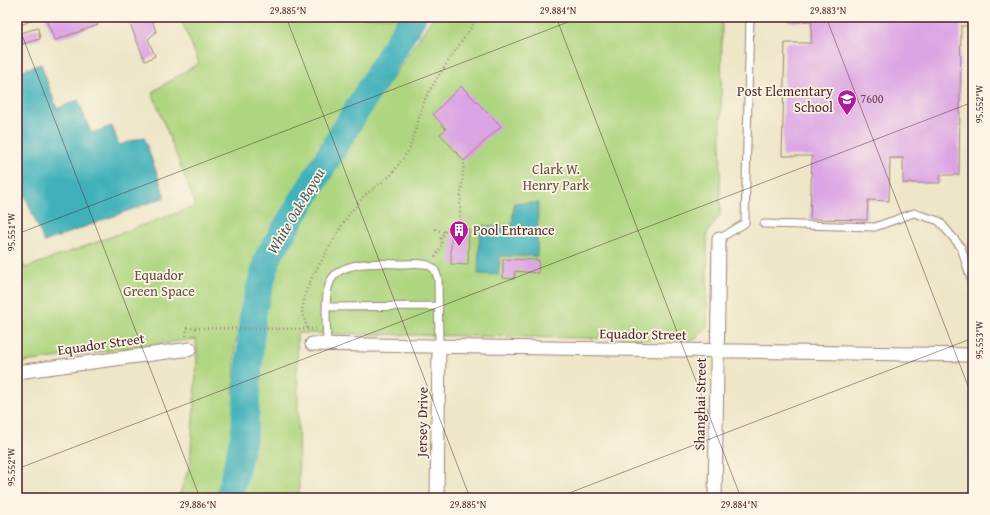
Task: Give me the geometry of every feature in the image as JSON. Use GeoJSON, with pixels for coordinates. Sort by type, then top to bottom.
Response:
{"type":"FeatureCollection","features":[{"type":"Feature","properties":{"kind":"street","name":"Shanghai Street"},"geometry":{"type":"LineString","coordinates":[[715,498],[719,239]]}},
{"type":"Feature","properties":{"kind":"street","name":"Equador Street"},"geometry":{"type":"LineString","coordinates":[[312,344],[973,355]]}},
{"type":"Feature","properties":{"kind":"street","name":"Jersey Drive"},"geometry":{"type":"LineString","coordinates":[[437,498],[439,346]]}},
{"type":"Feature","properties":{"kind":"street","name":"Equador Street"},"geometry":{"type":"LineString","coordinates":[[17,372],[186,350]]}},
{"type":"Feature","properties":{"kind":"lane"},"geometry":{"type":"LineString","coordinates":[[17,22],[29,17]]}},
{"type":"Feature","properties":{"kind":"lane"},"geometry":{"type":"LineString","coordinates":[[719,239],[745,223],[750,17]]}},
{"type":"Feature","properties":{"kind":"lane"},"geometry":{"type":"LineString","coordinates":[[764,224],[875,227],[914,213],[939,221],[961,247],[973,286]]}},
{"type":"Feature","properties":{"kind":"lane"},"geometry":{"type":"LineString","coordinates":[[326,344],[328,292],[331,281],[336,273],[366,264],[429,265],[436,270],[438,278],[439,346]]}},
{"type":"Feature","properties":{"kind":"lane"},"geometry":{"type":"LineString","coordinates":[[327,307],[439,306]]}},
{"type":"Feature","properties":{"kind":"path"},"geometry":{"type":"LineString","coordinates":[[307,328],[302,311],[305,294],[312,277],[347,217],[364,196],[391,175],[409,150],[425,99],[437,78],[478,17]]}},
{"type":"Feature","properties":{"kind":"path"},"geometry":{"type":"LineString","coordinates":[[429,265],[442,245],[441,238],[449,226],[460,226],[460,206],[464,161]]}},
{"type":"Feature","properties":{"kind":"path"},"geometry":{"type":"LineString","coordinates":[[435,228],[445,233]]}},
{"type":"Feature","properties":{"kind":"path"},"geometry":{"type":"LineString","coordinates":[[186,350],[188,328],[327,329]]}},
{"type":"Feature","properties":{"kind":"green space","name":"Equador Green Space"},"geometry":{"type":"Polygon","coordinates":[[[180,17],[409,17],[275,225],[252,268],[235,347],[232,455],[218,498],[178,498],[190,465],[197,358],[196,339],[17,363],[17,249],[25,268],[196,206],[152,92],[199,63],[180,17]]]}},
{"type":"Feature","properties":{"kind":"green space","name":"Clark W. Henry Park"},"geometry":{"type":"Polygon","coordinates":[[[433,17],[722,17],[720,215],[707,233],[707,326],[695,340],[297,333],[299,495],[291,498],[237,498],[245,479],[254,440],[259,333],[263,303],[279,259],[310,201],[433,17]]]}},
{"type":"Feature","properties":{"kind":"water"},"geometry":{"type":"Polygon","coordinates":[[[41,64],[57,109],[78,100],[91,133],[112,126],[119,145],[144,137],[165,197],[44,242],[17,176],[17,72],[41,64]]]}},
{"type":"Feature","properties":{"kind":"water"},"geometry":{"type":"Polygon","coordinates":[[[514,203],[538,203],[537,256],[500,256],[498,275],[478,274],[480,226],[512,226],[514,203]]]}},
{"type":"Feature","properties":{"kind":"building"},"geometry":{"type":"Polygon","coordinates":[[[95,17],[98,25],[55,40],[45,18],[95,17]]]}},
{"type":"Feature","properties":{"kind":"building"},"geometry":{"type":"Polygon","coordinates":[[[151,17],[156,32],[148,39],[155,56],[145,61],[130,24],[151,17]]]}},
{"type":"Feature","properties":{"kind":"building","name":"Post Elementary School"},"geometry":{"type":"Polygon","coordinates":[[[789,17],[972,17],[972,26],[961,26],[959,175],[940,175],[940,183],[903,183],[903,158],[890,158],[889,201],[868,200],[867,220],[810,219],[812,156],[782,156],[785,43],[811,43],[812,21],[789,22],[789,17]]]}},
{"type":"Feature","properties":{"kind":"building"},"geometry":{"type":"Polygon","coordinates":[[[38,28],[40,39],[22,44],[20,33],[38,28]]]}},
{"type":"Feature","properties":{"kind":"building"},"geometry":{"type":"Polygon","coordinates":[[[461,86],[501,126],[464,161],[440,134],[446,129],[433,114],[461,86]]]}},
{"type":"Feature","properties":{"kind":"building","name":"Pool Entrance"},"geometry":{"type":"Polygon","coordinates":[[[451,229],[469,229],[468,265],[451,264],[451,229]]]}},
{"type":"Feature","properties":{"kind":"building"},"geometry":{"type":"Polygon","coordinates":[[[503,259],[539,260],[538,273],[515,271],[514,279],[503,278],[503,259]]]}},
{"type":"Feature","properties":{"kind":"waterway","name":"White Oak Bayou"},"geometry":{"type":"LineString","coordinates":[[229,498],[244,435],[253,312],[268,257],[413,17]]}},
{"type":"Feature","properties":{"kind":"place","name":"Post Elementary School"},"geometry":{"type":"Point","coordinates":[847,116]}},
{"type":"Feature","properties":{"kind":"place","name":"Pool Entrance"},"geometry":{"type":"Point","coordinates":[459,247]}}]}
